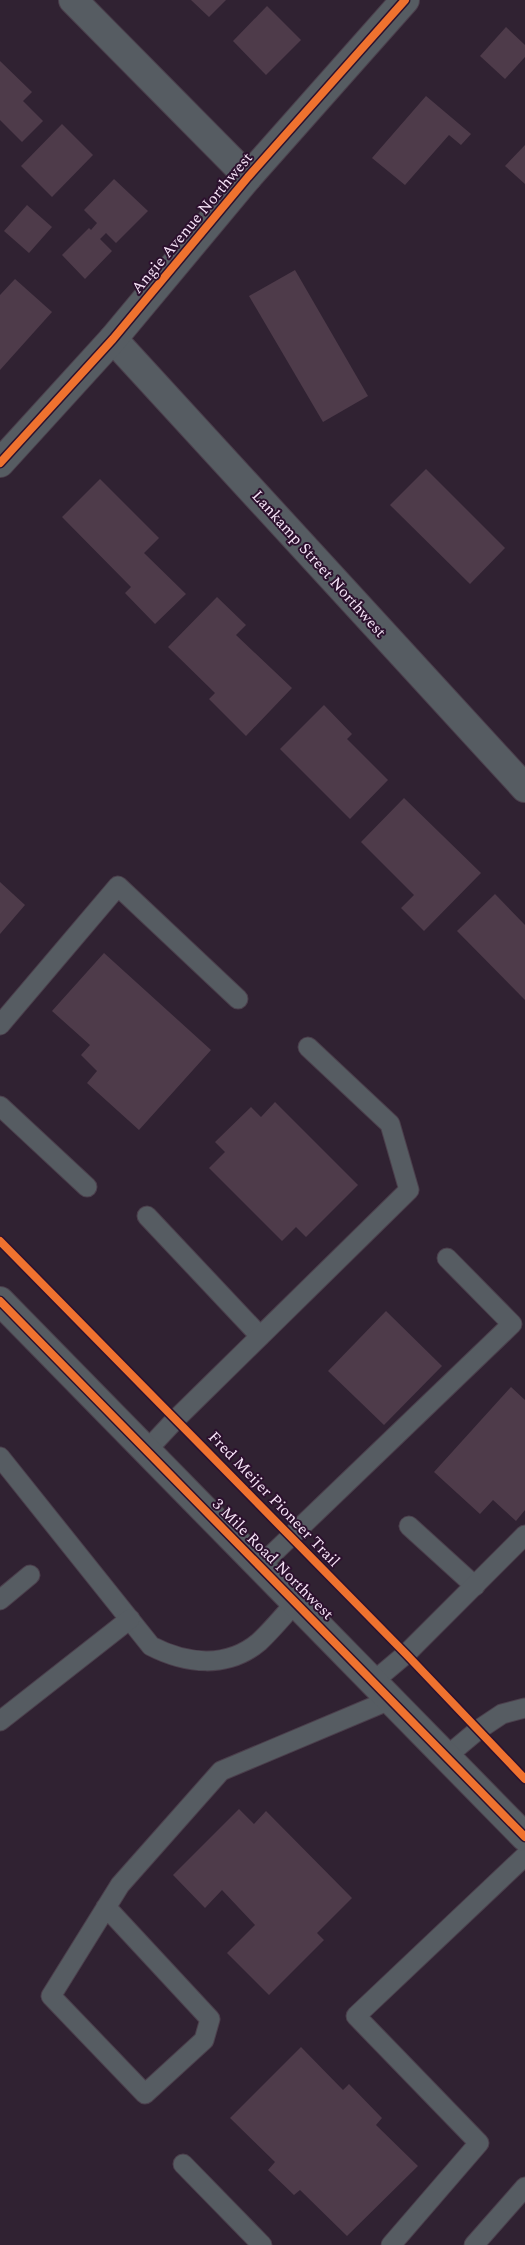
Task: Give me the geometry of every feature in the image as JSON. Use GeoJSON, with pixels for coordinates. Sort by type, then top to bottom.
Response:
{"type":"FeatureCollection","features":[{"type":"Feature","properties":{"kind":"street"},"geometry":{"type":"LineString","coordinates":[[73,0],[248,177]]}},
{"type":"Feature","properties":{"kind":"street","name":"Angie Avenue Northwest"},"geometry":{"type":"LineString","coordinates":[[0,463],[113,339],[248,177],[405,0]]}},
{"type":"Feature","properties":{"kind":"street","name":"Lankamp Street Northwest"},"geometry":{"type":"LineString","coordinates":[[113,339],[525,788]]}},
{"type":"Feature","properties":{"kind":"street","name":"3 Mile Road Northwest"},"geometry":{"type":"LineString","coordinates":[[0,1301],[383,1690],[525,1838]]}},
{"type":"Feature","properties":{"kind":"lane"},"geometry":{"type":"LineString","coordinates":[[0,1025],[118,886],[238,999]]}},
{"type":"Feature","properties":{"kind":"lane"},"geometry":{"type":"LineString","coordinates":[[147,1450],[409,1190],[390,1124],[308,1047]]}},
{"type":"Feature","properties":{"kind":"lane"},"geometry":{"type":"LineString","coordinates":[[0,1106],[87,1187]]}},
{"type":"Feature","properties":{"kind":"lane"},"geometry":{"type":"LineString","coordinates":[[147,1216],[260,1336]]}},
{"type":"Feature","properties":{"kind":"lane"},"geometry":{"type":"LineString","coordinates":[[260,1566],[512,1324],[447,1258]]}},
{"type":"Feature","properties":{"kind":"lane"},"geometry":{"type":"LineString","coordinates":[[1,1460],[151,1646],[166,1654],[186,1660],[204,1662],[232,1658],[259,1642],[296,1602]]}},
{"type":"Feature","properties":{"kind":"lane"},"geometry":{"type":"LineString","coordinates":[[409,1526],[476,1586]]}},
{"type":"Feature","properties":{"kind":"lane"},"geometry":{"type":"LineString","coordinates":[[106,1907],[210,2019],[204,2040],[145,2094],[51,1996],[120,1884],[221,1771],[383,1690],[406,1654],[525,1536]]}},
{"type":"Feature","properties":{"kind":"lane"},"geometry":{"type":"LineString","coordinates":[[0,1600],[30,1575]]}},
{"type":"Feature","properties":{"kind":"lane"},"geometry":{"type":"LineString","coordinates":[[0,1721],[130,1619]]}},
{"type":"Feature","properties":{"kind":"lane"},"geometry":{"type":"LineString","coordinates":[[447,1756],[478,1730],[502,1714],[525,1708]]}},
{"type":"Feature","properties":{"kind":"lane"},"geometry":{"type":"LineString","coordinates":[[391,2245],[479,2143],[356,2016],[525,1856]]}},
{"type":"Feature","properties":{"kind":"lane"},"geometry":{"type":"LineString","coordinates":[[183,2164],[262,2245]]}},
{"type":"Feature","properties":{"kind":"lane"},"geometry":{"type":"LineString","coordinates":[[474,2245],[525,2187]]}},
{"type":"Feature","properties":{"kind":"building"},"geometry":{"type":"Polygon","coordinates":[[[191,0],[226,0],[209,17],[191,0]]]}},
{"type":"Feature","properties":{"kind":"building"},"geometry":{"type":"Polygon","coordinates":[[[267,6],[301,40],[266,75],[233,41],[267,6]]]}},
{"type":"Feature","properties":{"kind":"building"},"geometry":{"type":"Polygon","coordinates":[[[506,27],[525,45],[525,57],[505,79],[480,56],[506,27]]]}},
{"type":"Feature","properties":{"kind":"building"},"geometry":{"type":"Polygon","coordinates":[[[0,61],[32,92],[23,101],[43,121],[22,142],[0,120],[0,61]]]}},
{"type":"Feature","properties":{"kind":"building"},"geometry":{"type":"Polygon","coordinates":[[[426,96],[471,134],[461,145],[449,135],[405,185],[372,158],[426,96]]]}},
{"type":"Feature","properties":{"kind":"building"},"geometry":{"type":"Polygon","coordinates":[[[62,124],[93,155],[52,197],[21,166],[62,124]]]}},
{"type":"Feature","properties":{"kind":"building"},"geometry":{"type":"Polygon","coordinates":[[[525,145],[525,184],[505,166],[525,145]]]}},
{"type":"Feature","properties":{"kind":"building"},"geometry":{"type":"Polygon","coordinates":[[[114,179],[148,211],[116,243],[106,233],[100,239],[112,251],[85,279],[62,255],[89,228],[91,230],[97,223],[84,210],[114,179]]]}},
{"type":"Feature","properties":{"kind":"building"},"geometry":{"type":"Polygon","coordinates":[[[27,205],[52,227],[29,253],[4,231],[27,205]]]}},
{"type":"Feature","properties":{"kind":"building"},"geometry":{"type":"Polygon","coordinates":[[[295,270],[368,396],[323,422],[249,296],[295,270]]]}},
{"type":"Feature","properties":{"kind":"building"},"geometry":{"type":"Polygon","coordinates":[[[15,279],[52,312],[0,370],[0,295],[15,279]]]}},
{"type":"Feature","properties":{"kind":"building"},"geometry":{"type":"Polygon","coordinates":[[[426,469],[505,548],[470,584],[390,505],[426,469]]]}},
{"type":"Feature","properties":{"kind":"building"},"geometry":{"type":"Polygon","coordinates":[[[100,479],[159,538],[144,553],[186,594],[155,624],[125,593],[131,587],[62,517],[100,479]]]}},
{"type":"Feature","properties":{"kind":"building"},"geometry":{"type":"Polygon","coordinates":[[[217,597],[246,625],[236,635],[292,688],[246,736],[209,699],[215,693],[168,647],[217,597]]]}},
{"type":"Feature","properties":{"kind":"building"},"geometry":{"type":"Polygon","coordinates":[[[324,705],[352,734],[347,739],[388,780],[350,819],[280,749],[324,705]]]}},
{"type":"Feature","properties":{"kind":"building"},"geometry":{"type":"Polygon","coordinates":[[[404,798],[481,873],[424,931],[401,908],[414,895],[361,842],[404,798]]]}},
{"type":"Feature","properties":{"kind":"building"},"geometry":{"type":"Polygon","coordinates":[[[0,882],[25,905],[0,934],[0,882]]]}},
{"type":"Feature","properties":{"kind":"building"},"geometry":{"type":"Polygon","coordinates":[[[495,894],[525,925],[525,1000],[457,931],[495,894]]]}},
{"type":"Feature","properties":{"kind":"building"},"geometry":{"type":"Polygon","coordinates":[[[104,953],[211,1050],[139,1130],[87,1083],[97,1071],[81,1055],[90,1045],[52,1011],[104,953]]]}},
{"type":"Feature","properties":{"kind":"building"},"geometry":{"type":"Polygon","coordinates":[[[275,1102],[358,1185],[306,1237],[296,1227],[282,1241],[209,1168],[225,1152],[215,1142],[251,1107],[261,1117],[275,1102]]]}},
{"type":"Feature","properties":{"kind":"building"},"geometry":{"type":"Polygon","coordinates":[[[386,1311],[442,1366],[384,1425],[328,1371],[386,1311]]]}},
{"type":"Feature","properties":{"kind":"building"},"geometry":{"type":"Polygon","coordinates":[[[511,1387],[525,1400],[525,1510],[516,1521],[493,1500],[480,1514],[434,1472],[511,1387]]]}},
{"type":"Feature","properties":{"kind":"building"},"geometry":{"type":"Polygon","coordinates":[[[239,1809],[254,1824],[266,1811],[352,1898],[317,1933],[324,1940],[269,1995],[227,1953],[255,1925],[222,1890],[205,1908],[173,1875],[239,1809]]]}},
{"type":"Feature","properties":{"kind":"building"},"geometry":{"type":"Polygon","coordinates":[[[301,2047],[343,2090],[349,2084],[382,2118],[376,2125],[418,2166],[347,2236],[300,2190],[294,2195],[268,2170],[275,2162],[230,2118],[301,2047]]]}},
{"type":"Feature","properties":{"kind":"cycle path"},"geometry":{"type":"LineString","coordinates":[[0,463],[113,339],[248,177],[405,0]]}},
{"type":"Feature","properties":{"kind":"cycle path","name":"Fred Meijer Pioneer Trail"},"geometry":{"type":"LineString","coordinates":[[0,1241],[406,1654],[525,1779]]}},
{"type":"Feature","properties":{"kind":"cycle path"},"geometry":{"type":"LineString","coordinates":[[0,1301],[525,1837]]}}]}
